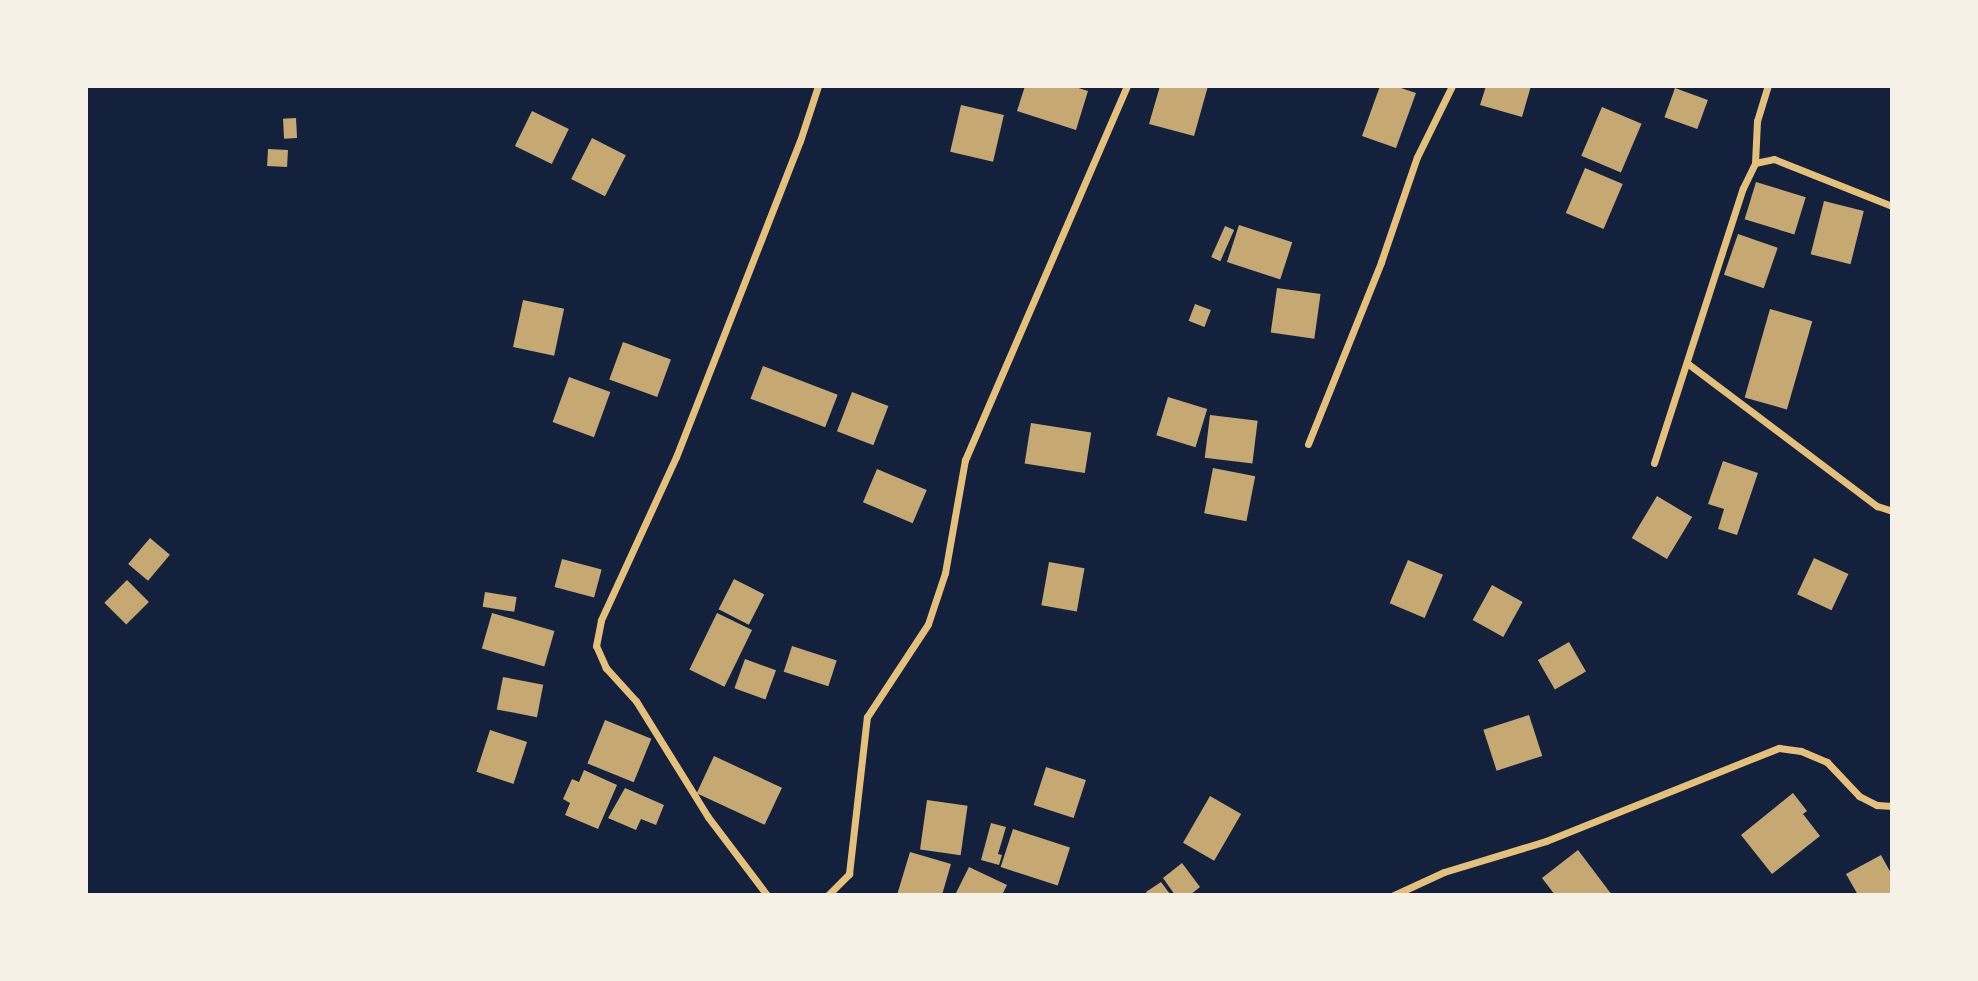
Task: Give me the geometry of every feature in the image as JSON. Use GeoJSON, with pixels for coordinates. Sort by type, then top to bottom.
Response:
{"type":"FeatureCollection","features":[{"type":"Feature","properties":{"kind":"street"},"geometry":{"type":"LineString","coordinates":[[768,894],[708,817],[636,701],[606,668],[596,646],[601,620],[676,457],[800,141],[818,86]]}},
{"type":"Feature","properties":{"kind":"street"},"geometry":{"type":"LineString","coordinates":[[828,895],[849,874],[867,717],[928,624],[945,573],[965,460],[1127,86]]}},
{"type":"Feature","properties":{"kind":"street"},"geometry":{"type":"LineString","coordinates":[[1308,444],[1381,262],[1417,156],[1452,86]]}},
{"type":"Feature","properties":{"kind":"street"},"geometry":{"type":"LineString","coordinates":[[1654,463],[1743,188],[1755,163],[1757,121],[1768,86]]}},
{"type":"Feature","properties":{"kind":"street"},"geometry":{"type":"LineString","coordinates":[[1755,163],[1774,159],[1892,206]]}},
{"type":"Feature","properties":{"kind":"street"},"geometry":{"type":"LineString","coordinates":[[1686,363],[1877,506],[1892,511]]}},
{"type":"Feature","properties":{"kind":"street"},"geometry":{"type":"LineString","coordinates":[[1394,895],[1444,872],[1546,841],[1779,748],[1801,751],[1827,762],[1859,796],[1877,805],[1892,806]]}},
{"type":"Feature","properties":{"kind":"building"},"geometry":{"type":"Polygon","coordinates":[[[1025,86],[1072,86],[1088,91],[1076,130],[1017,111],[1025,86]]]}},
{"type":"Feature","properties":{"kind":"building"},"geometry":{"type":"Polygon","coordinates":[[[1160,86],[1208,86],[1194,136],[1149,124],[1160,86]]]}},
{"type":"Feature","properties":{"kind":"building"},"geometry":{"type":"Polygon","coordinates":[[[1380,86],[1395,86],[1416,93],[1396,148],[1362,136],[1380,86]]]}},
{"type":"Feature","properties":{"kind":"building"},"geometry":{"type":"Polygon","coordinates":[[[1486,86],[1531,86],[1522,117],[1480,105],[1486,86]]]}},
{"type":"Feature","properties":{"kind":"building"},"geometry":{"type":"Polygon","coordinates":[[[1675,88],[1708,100],[1697,129],[1664,117],[1675,88]]]}},
{"type":"Feature","properties":{"kind":"building"},"geometry":{"type":"Polygon","coordinates":[[[961,105],[1004,115],[993,162],[950,152],[961,105]]]}},
{"type":"Feature","properties":{"kind":"building"},"geometry":{"type":"Polygon","coordinates":[[[1602,107],[1642,124],[1621,173],[1581,156],[1602,107]]]}},
{"type":"Feature","properties":{"kind":"building"},"geometry":{"type":"Polygon","coordinates":[[[532,111],[569,129],[552,164],[515,146],[532,111]]]}},
{"type":"Feature","properties":{"kind":"building"},"geometry":{"type":"Polygon","coordinates":[[[296,118],[297,138],[284,139],[283,119],[296,118]]]}},
{"type":"Feature","properties":{"kind":"building"},"geometry":{"type":"Polygon","coordinates":[[[592,138],[626,155],[605,196],[571,179],[592,138]]]}},
{"type":"Feature","properties":{"kind":"building"},"geometry":{"type":"Polygon","coordinates":[[[268,149],[288,150],[287,167],[267,166],[268,149]]]}},
{"type":"Feature","properties":{"kind":"building"},"geometry":{"type":"Polygon","coordinates":[[[1585,168],[1623,184],[1604,229],[1566,213],[1585,168]]]}},
{"type":"Feature","properties":{"kind":"building"},"geometry":{"type":"Polygon","coordinates":[[[1756,182],[1806,197],[1794,234],[1745,219],[1756,182]]]}},
{"type":"Feature","properties":{"kind":"building"},"geometry":{"type":"Polygon","coordinates":[[[1824,201],[1864,211],[1850,264],[1811,254],[1824,201]]]}},
{"type":"Feature","properties":{"kind":"building"},"geometry":{"type":"Polygon","coordinates":[[[1239,225],[1292,242],[1280,279],[1227,262],[1239,225]]]}},
{"type":"Feature","properties":{"kind":"building"},"geometry":{"type":"Polygon","coordinates":[[[1225,226],[1234,230],[1220,261],[1211,257],[1225,226]]]}},
{"type":"Feature","properties":{"kind":"building"},"geometry":{"type":"Polygon","coordinates":[[[1738,234],[1778,248],[1764,288],[1724,275],[1738,234]]]}},
{"type":"Feature","properties":{"kind":"building"},"geometry":{"type":"Polygon","coordinates":[[[1277,288],[1321,294],[1314,339],[1271,333],[1277,288]]]}},
{"type":"Feature","properties":{"kind":"building"},"geometry":{"type":"Polygon","coordinates":[[[523,300],[564,309],[554,356],[513,347],[523,300]]]}},
{"type":"Feature","properties":{"kind":"building"},"geometry":{"type":"Polygon","coordinates":[[[1195,304],[1211,310],[1204,327],[1189,321],[1195,304]]]}},
{"type":"Feature","properties":{"kind":"building"},"geometry":{"type":"Polygon","coordinates":[[[1770,309],[1812,321],[1787,410],[1745,397],[1770,309]]]}},
{"type":"Feature","properties":{"kind":"building"},"geometry":{"type":"Polygon","coordinates":[[[623,342],[671,359],[657,397],[609,380],[623,342]]]}},
{"type":"Feature","properties":{"kind":"building"},"geometry":{"type":"Polygon","coordinates":[[[763,366],[838,395],[825,427],[750,399],[763,366]]]}},
{"type":"Feature","properties":{"kind":"building"},"geometry":{"type":"Polygon","coordinates":[[[569,377],[610,392],[594,437],[553,422],[569,377]]]}},
{"type":"Feature","properties":{"kind":"building"},"geometry":{"type":"Polygon","coordinates":[[[852,392],[888,406],[873,445],[837,431],[852,392]]]}},
{"type":"Feature","properties":{"kind":"building"},"geometry":{"type":"Polygon","coordinates":[[[1168,397],[1207,409],[1196,447],[1156,435],[1168,397]]]}},
{"type":"Feature","properties":{"kind":"building"},"geometry":{"type":"Polygon","coordinates":[[[1210,415],[1258,421],[1252,464],[1205,458],[1210,415]]]}},
{"type":"Feature","properties":{"kind":"building"},"geometry":{"type":"Polygon","coordinates":[[[1031,423],[1091,433],[1085,473],[1025,463],[1031,423]]]}},
{"type":"Feature","properties":{"kind":"building"},"geometry":{"type":"Polygon","coordinates":[[[1723,461],[1758,473],[1737,535],[1718,529],[1724,509],[1708,504],[1723,461]]]}},
{"type":"Feature","properties":{"kind":"building"},"geometry":{"type":"Polygon","coordinates":[[[1213,468],[1255,476],[1246,521],[1204,513],[1213,468]]]}},
{"type":"Feature","properties":{"kind":"building"},"geometry":{"type":"Polygon","coordinates":[[[877,469],[927,490],[913,523],[863,502],[877,469]]]}},
{"type":"Feature","properties":{"kind":"building"},"geometry":{"type":"Polygon","coordinates":[[[1657,496],[1692,517],[1667,559],[1632,538],[1657,496]]]}},
{"type":"Feature","properties":{"kind":"building"},"geometry":{"type":"Polygon","coordinates":[[[150,538],[170,555],[148,581],[128,564],[150,538]]]}},
{"type":"Feature","properties":{"kind":"building"},"geometry":{"type":"Polygon","coordinates":[[[1814,558],[1848,574],[1832,610],[1797,594],[1814,558]]]}},
{"type":"Feature","properties":{"kind":"building"},"geometry":{"type":"Polygon","coordinates":[[[562,559],[602,570],[594,598],[554,587],[562,559]]]}},
{"type":"Feature","properties":{"kind":"building"},"geometry":{"type":"Polygon","coordinates":[[[1408,560],[1443,575],[1425,618],[1390,603],[1408,560]]]}},
{"type":"Feature","properties":{"kind":"building"},"geometry":{"type":"Polygon","coordinates":[[[1049,562],[1084,568],[1077,612],[1041,605],[1049,562]]]}},
{"type":"Feature","properties":{"kind":"building"},"geometry":{"type":"Polygon","coordinates":[[[734,579],[764,594],[749,625],[719,609],[734,579]]]}},
{"type":"Feature","properties":{"kind":"building"},"geometry":{"type":"Polygon","coordinates":[[[127,580],[149,602],[126,625],[104,603],[127,580]]]}},
{"type":"Feature","properties":{"kind":"building"},"geometry":{"type":"Polygon","coordinates":[[[1492,585],[1523,602],[1503,637],[1473,620],[1492,585]]]}},
{"type":"Feature","properties":{"kind":"building"},"geometry":{"type":"Polygon","coordinates":[[[485,592],[517,597],[514,612],[483,607],[485,592]]]}},
{"type":"Feature","properties":{"kind":"building"},"geometry":{"type":"Polygon","coordinates":[[[492,613],[554,631],[544,666],[482,649],[492,613]]]}},
{"type":"Feature","properties":{"kind":"building"},"geometry":{"type":"Polygon","coordinates":[[[717,613],[752,630],[724,687],[689,670],[717,613]]]}},
{"type":"Feature","properties":{"kind":"building"},"geometry":{"type":"Polygon","coordinates":[[[1569,642],[1586,671],[1555,689],[1538,660],[1569,642]]]}},
{"type":"Feature","properties":{"kind":"building"},"geometry":{"type":"Polygon","coordinates":[[[792,646],[837,661],[828,686],[784,672],[792,646]]]}},
{"type":"Feature","properties":{"kind":"building"},"geometry":{"type":"Polygon","coordinates":[[[745,659],[776,670],[765,699],[734,688],[745,659]]]}},
{"type":"Feature","properties":{"kind":"building"},"geometry":{"type":"Polygon","coordinates":[[[503,677],[543,685],[537,717],[497,709],[503,677]]]}},
{"type":"Feature","properties":{"kind":"building"},"geometry":{"type":"Polygon","coordinates":[[[1529,715],[1542,756],[1497,771],[1483,730],[1529,715]]]}},
{"type":"Feature","properties":{"kind":"building"},"geometry":{"type":"Polygon","coordinates":[[[605,720],[651,739],[634,782],[587,764],[605,720]]]}},
{"type":"Feature","properties":{"kind":"building"},"geometry":{"type":"Polygon","coordinates":[[[490,730],[527,742],[513,784],[476,772],[490,730]]]}},
{"type":"Feature","properties":{"kind":"building"},"geometry":{"type":"Polygon","coordinates":[[[714,756],[782,788],[765,825],[697,793],[714,756]]]}},
{"type":"Feature","properties":{"kind":"building"},"geometry":{"type":"Polygon","coordinates":[[[1046,767],[1086,780],[1074,818],[1034,805],[1046,767]]]}},
{"type":"Feature","properties":{"kind":"building"},"geometry":{"type":"Polygon","coordinates":[[[584,770],[617,785],[598,829],[565,815],[570,803],[563,799],[572,779],[579,782],[584,770]]]}},
{"type":"Feature","properties":{"kind":"building"},"geometry":{"type":"Polygon","coordinates":[[[625,788],[664,805],[656,825],[641,819],[636,830],[608,818],[625,788]]]}},
{"type":"Feature","properties":{"kind":"building"},"geometry":{"type":"Polygon","coordinates":[[[1793,793],[1807,811],[1803,814],[1820,836],[1772,874],[1741,835],[1793,793]]]}},
{"type":"Feature","properties":{"kind":"building"},"geometry":{"type":"Polygon","coordinates":[[[1210,796],[1241,814],[1214,861],[1183,843],[1210,796]]]}},
{"type":"Feature","properties":{"kind":"building"},"geometry":{"type":"Polygon","coordinates":[[[927,800],[968,806],[961,855],[920,850],[927,800]]]}},
{"type":"Feature","properties":{"kind":"building"},"geometry":{"type":"Polygon","coordinates":[[[991,823],[1006,827],[998,854],[1002,855],[999,865],[981,860],[991,823]]]}},
{"type":"Feature","properties":{"kind":"building"},"geometry":{"type":"Polygon","coordinates":[[[1013,829],[1070,848],[1058,886],[1001,867],[1013,829]]]}},
{"type":"Feature","properties":{"kind":"building"},"geometry":{"type":"Polygon","coordinates":[[[1578,850],[1612,895],[1555,895],[1542,878],[1578,850]]]}},
{"type":"Feature","properties":{"kind":"building"},"geometry":{"type":"Polygon","coordinates":[[[910,852],[951,864],[942,895],[897,895],[910,852]]]}},
{"type":"Feature","properties":{"kind":"building"},"geometry":{"type":"Polygon","coordinates":[[[1881,855],[1892,875],[1892,895],[1858,895],[1846,874],[1881,855]]]}},
{"type":"Feature","properties":{"kind":"building"},"geometry":{"type":"Polygon","coordinates":[[[1182,863],[1200,887],[1190,895],[1175,895],[1163,878],[1182,863]]]}},
{"type":"Feature","properties":{"kind":"building"},"geometry":{"type":"Polygon","coordinates":[[[969,867],[1007,885],[1002,895],[955,895],[969,867]]]}},
{"type":"Feature","properties":{"kind":"building"},"geometry":{"type":"Polygon","coordinates":[[[1161,882],[1170,894],[1148,895],[1146,892],[1161,882]]]}}]}
